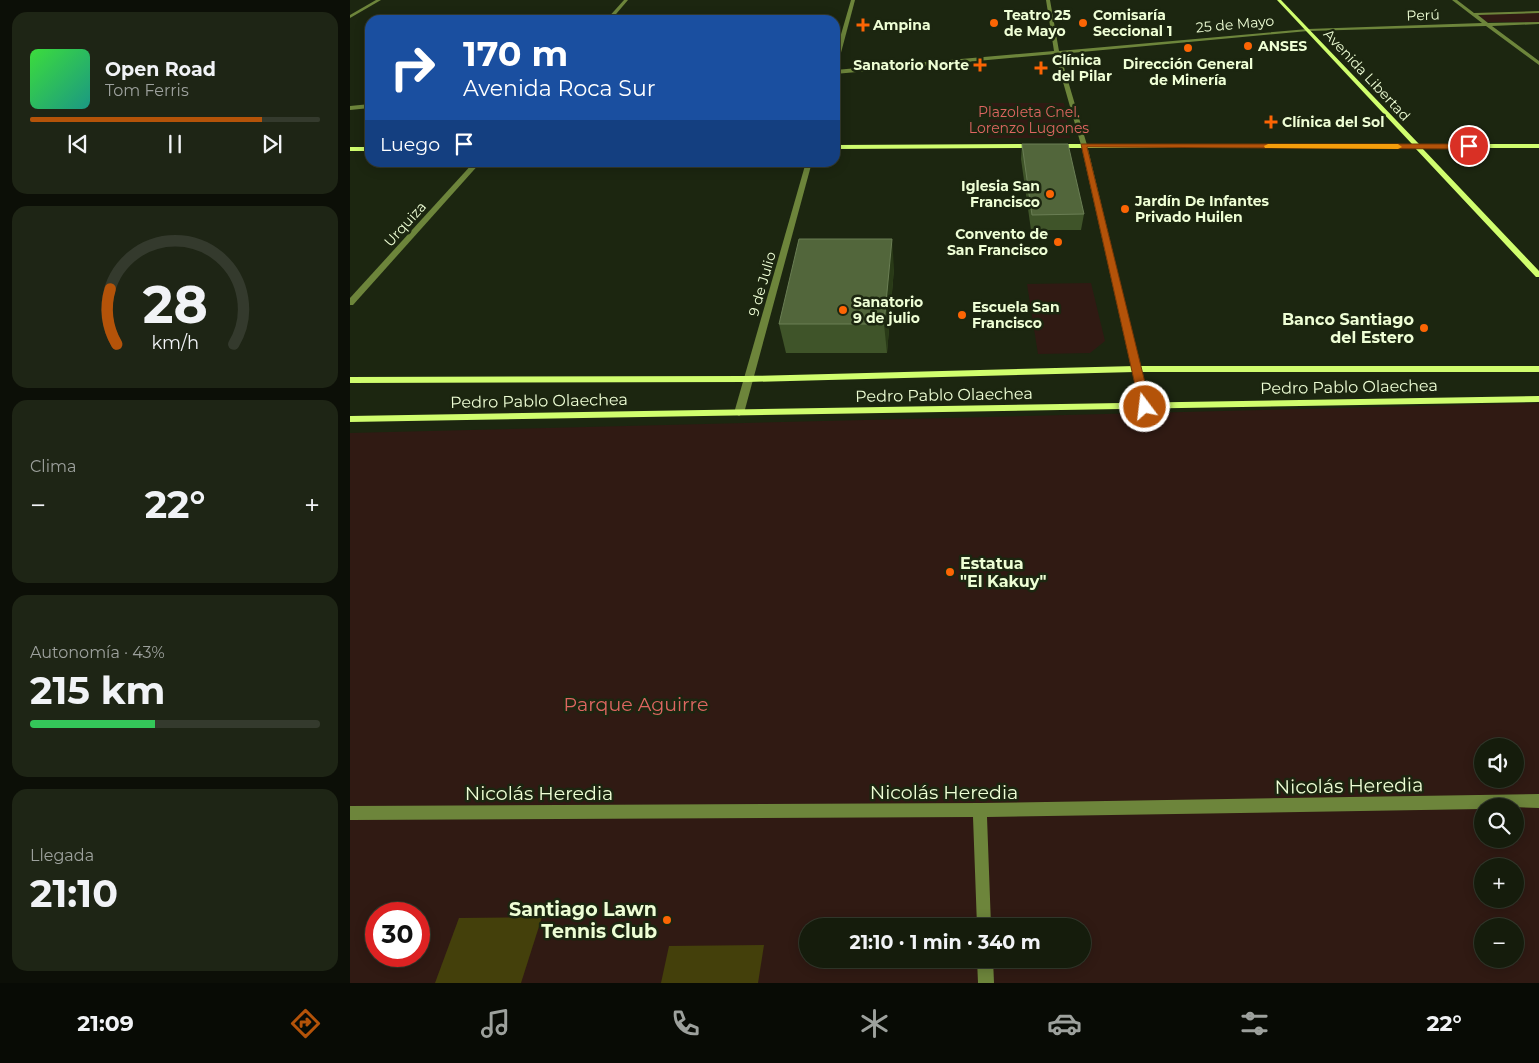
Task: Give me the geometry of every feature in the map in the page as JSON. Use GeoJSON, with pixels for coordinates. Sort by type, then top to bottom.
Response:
{"type":"FeatureCollection","features":[{"type":"Feature","properties":{"kind":"street"},"geometry":{"type":"LineString","coordinates":[[350,17],[379,0]]}},
{"type":"Feature","properties":{"kind":"street"},"geometry":{"type":"LineString","coordinates":[[612,15],[626,0]]}},
{"type":"Feature","properties":{"kind":"street"},"geometry":{"type":"LineString","coordinates":[[840,46],[853,0]]}},
{"type":"Feature","properties":{"kind":"street"},"geometry":{"type":"LineString","coordinates":[[1048,0],[1057,52],[1084,145],[1145,407]]}},
{"type":"Feature","properties":{"kind":"street","name":"Avenida Libertad"},"geometry":{"type":"LineString","coordinates":[[1280,0],[1416,147],[1539,275]]}},
{"type":"Feature","properties":{"kind":"street"},"geometry":{"type":"LineString","coordinates":[[1454,0],[1539,63]]}},
{"type":"Feature","properties":{"kind":"street"},"geometry":{"type":"LineString","coordinates":[[1475,14],[1539,12]]}},
{"type":"Feature","properties":{"kind":"street","name":"Perú"},"geometry":{"type":"LineString","coordinates":[[1308,30],[1539,23]]}},
{"type":"Feature","properties":{"kind":"street","name":"25 de Mayo"},"geometry":{"type":"LineString","coordinates":[[840,72],[1308,30]]}},
{"type":"Feature","properties":{"kind":"street"},"geometry":{"type":"LineString","coordinates":[[350,108],[365,106]]}},
{"type":"Feature","properties":{"kind":"street"},"geometry":{"type":"LineString","coordinates":[[840,147],[1084,145],[1539,146]]}},
{"type":"Feature","properties":{"kind":"street"},"geometry":{"type":"LineString","coordinates":[[350,149],[365,149]]}},
{"type":"Feature","properties":{"kind":"street","name":"Urquiza"},"geometry":{"type":"LineString","coordinates":[[350,303],[473,167]]}},
{"type":"Feature","properties":{"kind":"street","name":"9 de Julio"},"geometry":{"type":"LineString","coordinates":[[740,413],[808,167]]}},
{"type":"Feature","properties":{"kind":"street","name":"Pedro Pablo Olaechea"},"geometry":{"type":"LineString","coordinates":[[350,380],[748,379],[1135,369],[1539,369]]}},
{"type":"Feature","properties":{"kind":"street","name":"Pedro Pablo Olaechea"},"geometry":{"type":"LineString","coordinates":[[350,419],[1539,399]]}},
{"type":"Feature","properties":{"kind":"street","name":"Nicolás Heredia"},"geometry":{"type":"LineString","coordinates":[[350,813],[980,810],[1539,801]]}},
{"type":"Feature","properties":{"kind":"street"},"geometry":{"type":"LineString","coordinates":[[980,810],[984,918]]}},
{"type":"Feature","properties":{"kind":"street"},"geometry":{"type":"LineString","coordinates":[[985,968],[986,983]]}},
{"type":"Feature","properties":{"kind":"green space"},"geometry":{"type":"Polygon","coordinates":[[[1539,11],[1539,22],[1487,22],[1476,13],[1539,11]]]}},
{"type":"Feature","properties":{"kind":"green space","name":"Plazoleta Cnel. Lorenzo Lugones"},"geometry":{"type":"Polygon","coordinates":[[[991,103],[1064,103],[1070,138],[988,138],[991,103]]]}},
{"type":"Feature","properties":{"kind":"green space"},"geometry":{"type":"Polygon","coordinates":[[[1091,283],[1105,341],[1090,353],[1038,354],[1027,284],[1091,283]]]}},
{"type":"Feature","properties":{"kind":"green space","name":"Parque Aguirre"},"geometry":{"type":"Polygon","coordinates":[[[1539,403],[1539,983],[350,983],[350,433],[1539,403]]]}},
{"type":"Feature","properties":{"kind":"shaded area"},"geometry":{"type":"Polygon","coordinates":[[[542,917],[521,983],[435,983],[459,918],[542,917]]]}},
{"type":"Feature","properties":{"kind":"shaded area"},"geometry":{"type":"Polygon","coordinates":[[[764,945],[758,983],[661,983],[669,946],[764,945]]]}},
{"type":"Feature","properties":{"kind":"building","name":"Iglesia San Francisco"},"geometry":{"type":"Polygon","coordinates":[[[1022,144],[1068,144],[1084,214],[1032,215],[1022,144]]]}},
{"type":"Feature","properties":{"kind":"building"},"geometry":{"type":"Polygon","coordinates":[[[799,239],[892,239],[884,324],[779,324],[799,239]]]}},
{"type":"Feature","properties":{"kind":"slow traffic"},"geometry":{"type":"LineString","coordinates":[[1268,146],[1398,147]]}},
{"type":"Feature","properties":{"kind":"place","name":"Teatro 25 de Mayo"},"geometry":{"type":"Point","coordinates":[994,23]}},
{"type":"Feature","properties":{"kind":"place","name":"Comisaría Seccional 1"},"geometry":{"type":"Point","coordinates":[1083,23]}},
{"type":"Feature","properties":{"kind":"place","name":"Ampina"},"geometry":{"type":"Point","coordinates":[863,25]}},
{"type":"Feature","properties":{"kind":"place","name":"ANSES"},"geometry":{"type":"Point","coordinates":[1248,46]}},
{"type":"Feature","properties":{"kind":"place","name":"Dirección General de Minería"},"geometry":{"type":"Point","coordinates":[1188,48]}},
{"type":"Feature","properties":{"kind":"place","name":"Sanatorio Norte"},"geometry":{"type":"Point","coordinates":[980,65]}},
{"type":"Feature","properties":{"kind":"place","name":"Clínica del Pilar"},"geometry":{"type":"Point","coordinates":[1041,68]}},
{"type":"Feature","properties":{"kind":"place","name":"Clínica del Sol"},"geometry":{"type":"Point","coordinates":[1271,122]}},
{"type":"Feature","properties":{"kind":"place","name":"Iglesia San Francisco"},"geometry":{"type":"Point","coordinates":[1050,194]}},
{"type":"Feature","properties":{"kind":"place","name":"Jardín De Infantes Privado Huilen"},"geometry":{"type":"Point","coordinates":[1125,209]}},
{"type":"Feature","properties":{"kind":"place","name":"Convento de San Francisco"},"geometry":{"type":"Point","coordinates":[1058,242]}},
{"type":"Feature","properties":{"kind":"place","name":"Sanatorio 9 de julio"},"geometry":{"type":"Point","coordinates":[843,310]}},
{"type":"Feature","properties":{"kind":"place","name":"Escuela San Francisco"},"geometry":{"type":"Point","coordinates":[962,315]}},
{"type":"Feature","properties":{"kind":"place","name":"Banco Santiago del Estero"},"geometry":{"type":"Point","coordinates":[1424,328]}},
{"type":"Feature","properties":{"kind":"place","name":"Estatua \"El Kakuy\""},"geometry":{"type":"Point","coordinates":[950,572]}},
{"type":"Feature","properties":{"kind":"place","name":"Santiago Lawn Tennis Club"},"geometry":{"type":"Point","coordinates":[667,920]}},
{"type":"Feature","properties":{"kind":"route"},"geometry":{"type":"LineString","coordinates":[[1145,407],[1084,145],[1469,146]]}}]}
